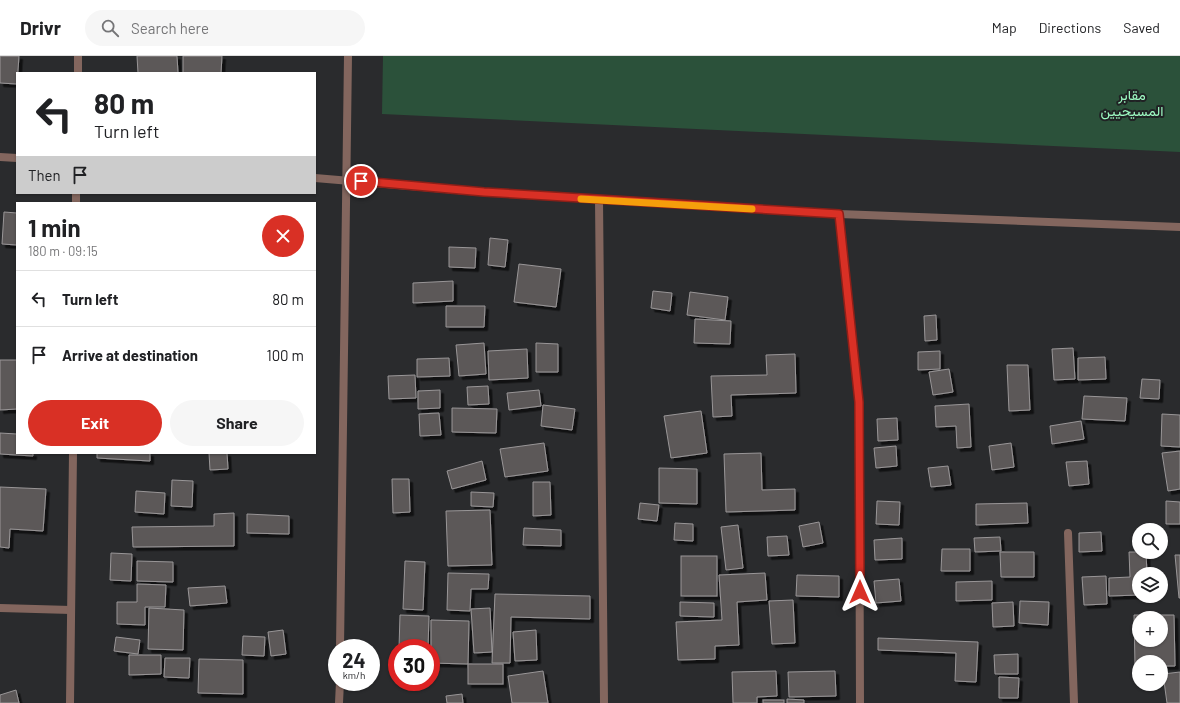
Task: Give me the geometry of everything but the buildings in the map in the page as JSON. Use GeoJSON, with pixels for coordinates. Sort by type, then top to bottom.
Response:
{"type":"FeatureCollection","features":[{"type":"Feature","properties":{"kind":"street"},"geometry":{"type":"LineString","coordinates":[[78,56],[78,72]]}},
{"type":"Feature","properties":{"kind":"street"},"geometry":{"type":"LineString","coordinates":[[340,639],[348,56]]}},
{"type":"Feature","properties":{"kind":"street"},"geometry":{"type":"LineString","coordinates":[[0,157],[16,158]]}},
{"type":"Feature","properties":{"kind":"street"},"geometry":{"type":"LineString","coordinates":[[316,178],[599,200],[839,214],[1180,227]]}},
{"type":"Feature","properties":{"kind":"street"},"geometry":{"type":"LineString","coordinates":[[599,200],[604,703]]}},
{"type":"Feature","properties":{"kind":"street"},"geometry":{"type":"LineString","coordinates":[[839,214],[859,402],[860,703]]}},
{"type":"Feature","properties":{"kind":"street"},"geometry":{"type":"LineString","coordinates":[[70,703],[73,454]]}},
{"type":"Feature","properties":{"kind":"street"},"geometry":{"type":"LineString","coordinates":[[1068,533],[1074,703]]}},
{"type":"Feature","properties":{"kind":"street"},"geometry":{"type":"LineString","coordinates":[[0,608],[71,610]]}},
{"type":"Feature","properties":{"kind":"street"},"geometry":{"type":"LineString","coordinates":[[340,691],[340,703]]}},
{"type":"Feature","properties":{"kind":"green space","name":"مقابر المسيحيين"},"geometry":{"type":"Polygon","coordinates":[[[383,56],[1180,56],[1180,152],[382,114],[383,56]]]}},
{"type":"Feature","properties":{"kind":"slow traffic"},"geometry":{"type":"LineString","coordinates":[[581,199],[752,209]]}},
{"type":"Feature","properties":{"kind":"route"},"geometry":{"type":"LineString","coordinates":[[361,181],[599,200],[839,214],[859,402],[860,592]]}}]}
